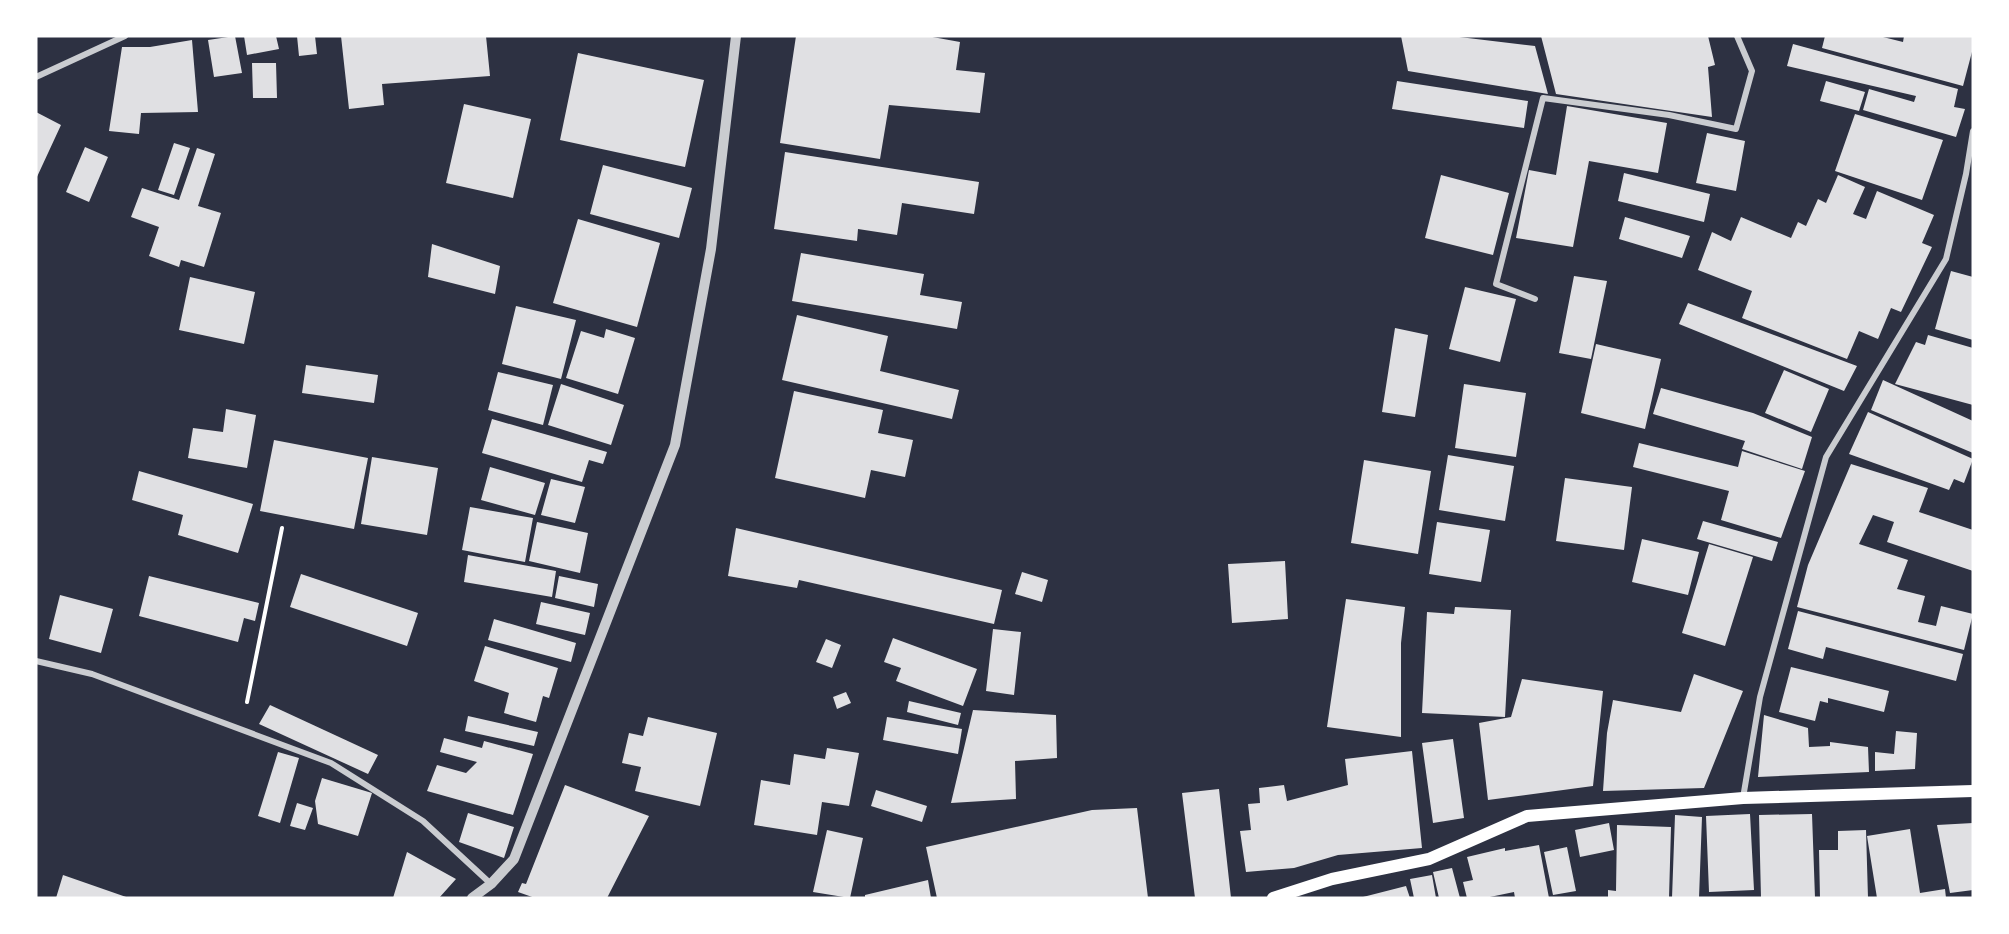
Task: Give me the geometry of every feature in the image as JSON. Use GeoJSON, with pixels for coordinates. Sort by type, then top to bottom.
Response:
{"type":"FeatureCollection","features":[{"type":"Feature","properties":{"kind":"main road"},"geometry":{"type":"LineString","coordinates":[[1273,898],[1332,879],[1429,859],[1527,816],[1743,798],[1973,791]]}},
{"type":"Feature","properties":{"kind":"street"},"geometry":{"type":"LineString","coordinates":[[36,77],[74,57],[125,36]]}},
{"type":"Feature","properties":{"kind":"street"},"geometry":{"type":"LineString","coordinates":[[472,898],[491,884],[514,860],[675,446],[711,249],[736,36]]}},
{"type":"Feature","properties":{"kind":"street"},"geometry":{"type":"LineString","coordinates":[[1535,300],[1496,284],[1544,98],[1669,115],[1736,129],[1752,71],[1737,36]]}},
{"type":"Feature","properties":{"kind":"street"},"geometry":{"type":"LineString","coordinates":[[1743,798],[1760,698],[1826,458],[1946,259],[1966,174],[1973,131]]}},
{"type":"Feature","properties":{"kind":"street"},"geometry":{"type":"LineString","coordinates":[[36,661],[92,674],[331,763],[423,821],[491,884]]}},
{"type":"Feature","properties":{"kind":"path"},"geometry":{"type":"LineString","coordinates":[[240,729],[265,621],[282,528]]}},
{"type":"Feature","properties":{"kind":"building"},"geometry":{"type":"Polygon","coordinates":[[[235,36],[242,73],[214,77],[208,40],[235,36]]]}},
{"type":"Feature","properties":{"kind":"building"},"geometry":{"type":"Polygon","coordinates":[[[244,36],[276,36],[279,49],[247,55],[244,36]]]}},
{"type":"Feature","properties":{"kind":"building"},"geometry":{"type":"Polygon","coordinates":[[[297,36],[315,36],[317,54],[299,56],[297,36]]]}},
{"type":"Feature","properties":{"kind":"building"},"geometry":{"type":"Polygon","coordinates":[[[341,36],[486,36],[490,76],[382,84],[384,105],[349,109],[341,36]]]}},
{"type":"Feature","properties":{"kind":"building"},"geometry":{"type":"Polygon","coordinates":[[[796,36],[927,36],[960,42],[956,70],[985,73],[980,113],[889,105],[880,159],[780,143],[796,36]]]}},
{"type":"Feature","properties":{"kind":"building"},"geometry":{"type":"Polygon","coordinates":[[[1401,36],[1451,36],[1535,46],[1548,94],[1408,71],[1401,36]]]}},
{"type":"Feature","properties":{"kind":"building"},"geometry":{"type":"Polygon","coordinates":[[[1541,36],[1708,36],[1715,65],[1708,67],[1712,117],[1556,94],[1541,36]]]}},
{"type":"Feature","properties":{"kind":"building"},"geometry":{"type":"Polygon","coordinates":[[[1825,36],[1879,36],[1903,42],[1904,36],[1973,36],[1973,48],[1963,86],[1822,48],[1825,36]]]}},
{"type":"Feature","properties":{"kind":"building"},"geometry":{"type":"Polygon","coordinates":[[[192,40],[198,112],[141,113],[139,134],[109,131],[122,47],[150,47],[192,40]]]}},
{"type":"Feature","properties":{"kind":"building"},"geometry":{"type":"Polygon","coordinates":[[[1793,44],[1958,89],[1954,107],[1965,109],[1956,137],[1863,110],[1869,89],[1914,102],[1916,96],[1787,66],[1793,44]]]}},
{"type":"Feature","properties":{"kind":"building"},"geometry":{"type":"Polygon","coordinates":[[[578,53],[704,80],[685,167],[560,140],[578,53]]]}},
{"type":"Feature","properties":{"kind":"building"},"geometry":{"type":"Polygon","coordinates":[[[252,63],[276,63],[277,98],[253,98],[252,63]]]}},
{"type":"Feature","properties":{"kind":"building"},"geometry":{"type":"Polygon","coordinates":[[[1397,81],[1528,101],[1524,128],[1392,109],[1397,81]]]}},
{"type":"Feature","properties":{"kind":"building"},"geometry":{"type":"Polygon","coordinates":[[[1826,81],[1865,92],[1859,111],[1820,101],[1826,81]]]}},
{"type":"Feature","properties":{"kind":"building"},"geometry":{"type":"Polygon","coordinates":[[[464,104],[531,119],[513,198],[446,183],[464,104]]]}},
{"type":"Feature","properties":{"kind":"building"},"geometry":{"type":"Polygon","coordinates":[[[1567,106],[1667,123],[1658,173],[1589,161],[1573,247],[1516,238],[1529,170],[1556,175],[1567,106]]]}},
{"type":"Feature","properties":{"kind":"building"},"geometry":{"type":"Polygon","coordinates":[[[36,112],[61,125],[36,179],[36,112]]]}},
{"type":"Feature","properties":{"kind":"building"},"geometry":{"type":"Polygon","coordinates":[[[1855,114],[1943,140],[1922,200],[1835,171],[1855,114]]]}},
{"type":"Feature","properties":{"kind":"building"},"geometry":{"type":"Polygon","coordinates":[[[1707,133],[1745,141],[1736,191],[1696,183],[1707,133]]]}},
{"type":"Feature","properties":{"kind":"building"},"geometry":{"type":"Polygon","coordinates":[[[174,143],[190,148],[174,195],[158,190],[174,143]]]}},
{"type":"Feature","properties":{"kind":"building"},"geometry":{"type":"Polygon","coordinates":[[[85,147],[108,157],[89,202],[66,192],[85,147]]]}},
{"type":"Feature","properties":{"kind":"building"},"geometry":{"type":"Polygon","coordinates":[[[197,148],[215,154],[198,206],[221,213],[204,267],[181,260],[179,267],[149,256],[159,227],[131,217],[142,188],[179,200],[197,148]]]}},
{"type":"Feature","properties":{"kind":"building"},"geometry":{"type":"Polygon","coordinates":[[[785,152],[979,182],[974,214],[902,203],[897,235],[858,229],[857,241],[774,229],[785,152]]]}},
{"type":"Feature","properties":{"kind":"building"},"geometry":{"type":"Polygon","coordinates":[[[603,165],[692,188],[679,238],[590,214],[603,165]]]}},
{"type":"Feature","properties":{"kind":"building"},"geometry":{"type":"Polygon","coordinates":[[[1624,173],[1710,194],[1704,222],[1618,201],[1624,173]]]}},
{"type":"Feature","properties":{"kind":"building"},"geometry":{"type":"Polygon","coordinates":[[[1441,175],[1509,193],[1493,255],[1425,238],[1441,175]]]}},
{"type":"Feature","properties":{"kind":"building"},"geometry":{"type":"Polygon","coordinates":[[[1838,175],[1865,187],[1853,214],[1866,219],[1877,191],[1934,215],[1922,243],[1932,247],[1901,312],[1891,308],[1878,339],[1859,331],[1847,359],[1742,318],[1752,291],[1698,270],[1712,232],[1731,241],[1741,217],[1791,238],[1798,222],[1806,226],[1818,199],[1826,203],[1838,175]]]}},
{"type":"Feature","properties":{"kind":"building"},"geometry":{"type":"Polygon","coordinates":[[[1625,217],[1690,236],[1682,258],[1619,239],[1625,217]]]}},
{"type":"Feature","properties":{"kind":"building"},"geometry":{"type":"Polygon","coordinates":[[[578,219],[660,243],[637,327],[553,303],[578,219]]]}},
{"type":"Feature","properties":{"kind":"building"},"geometry":{"type":"Polygon","coordinates":[[[432,244],[500,266],[495,294],[428,277],[432,244]]]}},
{"type":"Feature","properties":{"kind":"building"},"geometry":{"type":"Polygon","coordinates":[[[801,253],[924,274],[920,295],[962,302],[957,329],[792,301],[801,253]]]}},
{"type":"Feature","properties":{"kind":"building"},"geometry":{"type":"Polygon","coordinates":[[[1951,271],[1973,277],[1973,340],[1935,329],[1951,271]]]}},
{"type":"Feature","properties":{"kind":"building"},"geometry":{"type":"Polygon","coordinates":[[[1574,276],[1607,281],[1591,359],[1559,353],[1574,276]]]}},
{"type":"Feature","properties":{"kind":"building"},"geometry":{"type":"Polygon","coordinates":[[[190,277],[255,292],[244,344],[179,330],[190,277]]]}},
{"type":"Feature","properties":{"kind":"building"},"geometry":{"type":"Polygon","coordinates":[[[1465,287],[1516,299],[1500,362],[1449,349],[1465,287]]]}},
{"type":"Feature","properties":{"kind":"building"},"geometry":{"type":"Polygon","coordinates":[[[1688,303],[1857,366],[1844,391],[1679,324],[1688,303]]]}},
{"type":"Feature","properties":{"kind":"building"},"geometry":{"type":"Polygon","coordinates":[[[516,306],[576,320],[561,379],[502,364],[516,306]]]}},
{"type":"Feature","properties":{"kind":"building"},"geometry":{"type":"Polygon","coordinates":[[[797,315],[888,336],[880,371],[959,390],[952,419],[782,380],[797,315]]]}},
{"type":"Feature","properties":{"kind":"building"},"geometry":{"type":"Polygon","coordinates":[[[1395,328],[1428,335],[1415,417],[1382,412],[1395,328]]]}},
{"type":"Feature","properties":{"kind":"building"},"geometry":{"type":"Polygon","coordinates":[[[606,329],[635,338],[618,394],[566,378],[581,331],[604,338],[606,329]]]}},
{"type":"Feature","properties":{"kind":"building"},"geometry":{"type":"Polygon","coordinates":[[[1928,335],[1973,348],[1973,405],[1895,384],[1916,342],[1925,345],[1928,335]]]}},
{"type":"Feature","properties":{"kind":"building"},"geometry":{"type":"Polygon","coordinates":[[[1596,344],[1661,359],[1645,429],[1581,413],[1596,344]]]}},
{"type":"Feature","properties":{"kind":"building"},"geometry":{"type":"Polygon","coordinates":[[[306,365],[378,375],[374,403],[302,393],[306,365]]]}},
{"type":"Feature","properties":{"kind":"building"},"geometry":{"type":"Polygon","coordinates":[[[1784,370],[1829,389],[1811,432],[1765,413],[1784,370]]]}},
{"type":"Feature","properties":{"kind":"building"},"geometry":{"type":"Polygon","coordinates":[[[498,372],[553,385],[543,425],[488,410],[498,372]]]}},
{"type":"Feature","properties":{"kind":"building"},"geometry":{"type":"Polygon","coordinates":[[[1883,380],[1973,421],[1973,453],[1871,410],[1883,380]]]}},
{"type":"Feature","properties":{"kind":"building"},"geometry":{"type":"Polygon","coordinates":[[[561,384],[624,405],[611,445],[548,425],[561,384]]]}},
{"type":"Feature","properties":{"kind":"building"},"geometry":{"type":"Polygon","coordinates":[[[1464,384],[1526,393],[1516,457],[1455,448],[1464,384]]]}},
{"type":"Feature","properties":{"kind":"building"},"geometry":{"type":"Polygon","coordinates":[[[1661,388],[1753,413],[1812,437],[1802,469],[1742,449],[1745,441],[1653,414],[1661,388]]]}},
{"type":"Feature","properties":{"kind":"building"},"geometry":{"type":"Polygon","coordinates":[[[794,391],[883,410],[878,433],[913,440],[905,477],[871,470],[865,498],[775,478],[794,391]]]}},
{"type":"Feature","properties":{"kind":"building"},"geometry":{"type":"Polygon","coordinates":[[[226,409],[256,415],[247,468],[188,458],[193,428],[223,432],[226,409]]]}},
{"type":"Feature","properties":{"kind":"building"},"geometry":{"type":"Polygon","coordinates":[[[1868,412],[1973,459],[1964,483],[1954,479],[1949,490],[1849,454],[1868,412]]]}},
{"type":"Feature","properties":{"kind":"building"},"geometry":{"type":"Polygon","coordinates":[[[492,419],[607,452],[603,464],[589,460],[582,482],[482,453],[492,419]]]}},
{"type":"Feature","properties":{"kind":"building"},"geometry":{"type":"Polygon","coordinates":[[[274,440],[368,458],[354,529],[260,511],[274,440]]]}},
{"type":"Feature","properties":{"kind":"building"},"geometry":{"type":"Polygon","coordinates":[[[1639,443],[1738,467],[1742,451],[1805,471],[1781,538],[1721,520],[1729,491],[1633,467],[1639,443]]]}},
{"type":"Feature","properties":{"kind":"building"},"geometry":{"type":"Polygon","coordinates":[[[1448,455],[1514,466],[1505,521],[1439,510],[1448,455]]]}},
{"type":"Feature","properties":{"kind":"building"},"geometry":{"type":"Polygon","coordinates":[[[372,457],[438,468],[427,535],[361,524],[372,457]]]}},
{"type":"Feature","properties":{"kind":"building"},"geometry":{"type":"Polygon","coordinates":[[[1364,460],[1431,471],[1418,554],[1351,543],[1364,460]]]}},
{"type":"Feature","properties":{"kind":"building"},"geometry":{"type":"Polygon","coordinates":[[[1851,464],[1928,488],[1919,512],[1973,530],[1973,571],[1887,542],[1894,522],[1873,515],[1859,544],[1908,560],[1897,589],[1925,596],[1918,622],[1936,626],[1941,606],[1973,614],[1964,650],[1797,607],[1808,565],[1851,464]]]}},
{"type":"Feature","properties":{"kind":"building"},"geometry":{"type":"Polygon","coordinates":[[[490,467],[545,483],[535,515],[481,500],[490,467]]]}},
{"type":"Feature","properties":{"kind":"building"},"geometry":{"type":"Polygon","coordinates":[[[139,471],[253,504],[238,553],[178,535],[183,515],[132,500],[139,471]]]}},
{"type":"Feature","properties":{"kind":"building"},"geometry":{"type":"Polygon","coordinates":[[[1565,478],[1632,487],[1624,550],[1556,541],[1565,478]]]}},
{"type":"Feature","properties":{"kind":"building"},"geometry":{"type":"Polygon","coordinates":[[[551,479],[585,487],[575,523],[541,515],[551,479]]]}},
{"type":"Feature","properties":{"kind":"building"},"geometry":{"type":"Polygon","coordinates":[[[470,507],[533,518],[525,562],[462,550],[470,507]]]}},
{"type":"Feature","properties":{"kind":"building"},"geometry":{"type":"Polygon","coordinates":[[[1703,521],[1778,542],[1772,561],[1697,539],[1703,521]]]}},
{"type":"Feature","properties":{"kind":"building"},"geometry":{"type":"Polygon","coordinates":[[[537,522],[588,533],[580,573],[529,561],[537,522]]]}},
{"type":"Feature","properties":{"kind":"building"},"geometry":{"type":"Polygon","coordinates":[[[1437,522],[1490,530],[1481,582],[1429,574],[1437,522]]]}},
{"type":"Feature","properties":{"kind":"building"},"geometry":{"type":"Polygon","coordinates":[[[736,528],[1002,590],[994,624],[799,580],[797,588],[728,576],[736,528]]]}},
{"type":"Feature","properties":{"kind":"building"},"geometry":{"type":"Polygon","coordinates":[[[1642,539],[1699,552],[1688,595],[1632,582],[1642,539]]]}},
{"type":"Feature","properties":{"kind":"building"},"geometry":{"type":"Polygon","coordinates":[[[1709,544],[1753,557],[1725,646],[1682,633],[1709,544]]]}},
{"type":"Feature","properties":{"kind":"building"},"geometry":{"type":"Polygon","coordinates":[[[468,555],[556,571],[552,597],[464,582],[468,555]]]}},
{"type":"Feature","properties":{"kind":"building"},"geometry":{"type":"Polygon","coordinates":[[[1285,561],[1288,619],[1232,623],[1228,564],[1285,561]]]}},
{"type":"Feature","properties":{"kind":"building"},"geometry":{"type":"Polygon","coordinates":[[[1022,572],[1048,580],[1042,602],[1015,594],[1022,572]]]}},
{"type":"Feature","properties":{"kind":"building"},"geometry":{"type":"Polygon","coordinates":[[[301,574],[418,613],[407,646],[290,607],[301,574]]]}},
{"type":"Feature","properties":{"kind":"building"},"geometry":{"type":"Polygon","coordinates":[[[149,576],[259,603],[255,621],[244,618],[238,642],[139,616],[149,576]]]}},
{"type":"Feature","properties":{"kind":"building"},"geometry":{"type":"Polygon","coordinates":[[[559,576],[598,584],[594,607],[555,598],[559,576]]]}},
{"type":"Feature","properties":{"kind":"building"},"geometry":{"type":"Polygon","coordinates":[[[60,595],[113,609],[101,653],[49,639],[60,595]]]}},
{"type":"Feature","properties":{"kind":"building"},"geometry":{"type":"Polygon","coordinates":[[[1346,599],[1405,607],[1401,643],[1401,737],[1327,727],[1346,599]]]}},
{"type":"Feature","properties":{"kind":"building"},"geometry":{"type":"Polygon","coordinates":[[[541,602],[590,613],[585,635],[536,624],[541,602]]]}},
{"type":"Feature","properties":{"kind":"building"},"geometry":{"type":"Polygon","coordinates":[[[1455,607],[1511,610],[1505,717],[1422,713],[1427,612],[1454,614],[1455,607]]]}},
{"type":"Feature","properties":{"kind":"building"},"geometry":{"type":"Polygon","coordinates":[[[1798,611],[1963,654],[1956,681],[1826,647],[1823,659],[1788,649],[1798,611]]]}},
{"type":"Feature","properties":{"kind":"building"},"geometry":{"type":"Polygon","coordinates":[[[494,619],[576,643],[571,662],[488,640],[494,619]]]}},
{"type":"Feature","properties":{"kind":"building"},"geometry":{"type":"Polygon","coordinates":[[[993,629],[1021,632],[1014,695],[986,691],[993,629]]]}},
{"type":"Feature","properties":{"kind":"building"},"geometry":{"type":"Polygon","coordinates":[[[893,638],[977,669],[963,706],[896,681],[901,668],[884,662],[893,638]]]}},
{"type":"Feature","properties":{"kind":"building"},"geometry":{"type":"Polygon","coordinates":[[[826,639],[841,645],[832,668],[816,662],[826,639]]]}},
{"type":"Feature","properties":{"kind":"building"},"geometry":{"type":"Polygon","coordinates":[[[485,646],[558,668],[549,698],[543,696],[536,722],[504,713],[509,693],[474,681],[485,646]]]}},
{"type":"Feature","properties":{"kind":"building"},"geometry":{"type":"Polygon","coordinates":[[[1791,667],[1889,691],[1884,712],[1828,698],[1828,703],[1820,701],[1815,721],[1779,712],[1791,667]]]}},
{"type":"Feature","properties":{"kind":"building"},"geometry":{"type":"Polygon","coordinates":[[[1694,674],[1743,691],[1704,788],[1603,791],[1607,733],[1613,700],[1681,712],[1694,674]]]}},
{"type":"Feature","properties":{"kind":"building"},"geometry":{"type":"Polygon","coordinates":[[[1522,679],[1603,691],[1593,786],[1488,800],[1479,723],[1511,717],[1522,679]]]}},
{"type":"Feature","properties":{"kind":"building"},"geometry":{"type":"Polygon","coordinates":[[[846,692],[851,703],[837,709],[833,697],[846,692]]]}},
{"type":"Feature","properties":{"kind":"building"},"geometry":{"type":"Polygon","coordinates":[[[909,701],[961,713],[958,725],[907,712],[909,701]]]}},
{"type":"Feature","properties":{"kind":"building"},"geometry":{"type":"Polygon","coordinates":[[[270,705],[378,755],[368,774],[259,724],[270,705]]]}},
{"type":"Feature","properties":{"kind":"building"},"geometry":{"type":"Polygon","coordinates":[[[973,710],[1056,715],[1057,758],[1015,761],[1016,799],[951,803],[973,710]]]}},
{"type":"Feature","properties":{"kind":"building"},"geometry":{"type":"Polygon","coordinates":[[[1764,715],[1808,728],[1809,747],[1830,746],[1830,742],[1868,747],[1869,772],[1758,777],[1764,715]]]}},
{"type":"Feature","properties":{"kind":"building"},"geometry":{"type":"Polygon","coordinates":[[[468,716],[538,732],[534,746],[465,731],[468,716]]]}},
{"type":"Feature","properties":{"kind":"building"},"geometry":{"type":"Polygon","coordinates":[[[648,717],[717,733],[700,806],[635,791],[641,767],[622,763],[629,733],[643,736],[648,717]]]}},
{"type":"Feature","properties":{"kind":"building"},"geometry":{"type":"Polygon","coordinates":[[[887,717],[962,729],[958,754],[883,740],[887,717]]]}},
{"type":"Feature","properties":{"kind":"building"},"geometry":{"type":"Polygon","coordinates":[[[1896,731],[1917,733],[1915,769],[1875,771],[1875,752],[1894,754],[1896,731]]]}},
{"type":"Feature","properties":{"kind":"building"},"geometry":{"type":"Polygon","coordinates":[[[444,738],[482,748],[484,741],[533,754],[513,815],[427,791],[437,765],[466,773],[477,762],[440,752],[444,738]]]}},
{"type":"Feature","properties":{"kind":"building"},"geometry":{"type":"Polygon","coordinates":[[[1453,739],[1464,818],[1433,823],[1422,743],[1453,739]]]}},
{"type":"Feature","properties":{"kind":"building"},"geometry":{"type":"Polygon","coordinates":[[[827,748],[859,753],[849,806],[822,802],[817,835],[754,825],[761,780],[790,785],[794,754],[825,759],[827,748]]]}},
{"type":"Feature","properties":{"kind":"building"},"geometry":{"type":"Polygon","coordinates":[[[1412,751],[1422,848],[1338,855],[1294,868],[1246,872],[1240,831],[1251,830],[1248,804],[1260,803],[1259,788],[1284,785],[1287,801],[1348,785],[1345,759],[1412,751]]]}},
{"type":"Feature","properties":{"kind":"building"},"geometry":{"type":"Polygon","coordinates":[[[278,752],[299,758],[280,823],[258,816],[278,752]]]}},
{"type":"Feature","properties":{"kind":"building"},"geometry":{"type":"Polygon","coordinates":[[[322,778],[372,793],[358,836],[318,824],[315,801],[322,778]]]}},
{"type":"Feature","properties":{"kind":"building"},"geometry":{"type":"Polygon","coordinates":[[[565,785],[649,816],[607,898],[535,898],[518,892],[522,883],[526,884],[565,785]]]}},
{"type":"Feature","properties":{"kind":"building"},"geometry":{"type":"Polygon","coordinates":[[[1219,789],[1231,898],[1195,898],[1182,793],[1219,789]]]}},
{"type":"Feature","properties":{"kind":"building"},"geometry":{"type":"Polygon","coordinates":[[[876,790],[927,806],[922,822],[871,806],[876,790]]]}},
{"type":"Feature","properties":{"kind":"building"},"geometry":{"type":"Polygon","coordinates":[[[297,803],[313,808],[305,830],[290,826],[297,803]]]}},
{"type":"Feature","properties":{"kind":"building"},"geometry":{"type":"Polygon","coordinates":[[[1137,808],[1148,898],[937,898],[926,847],[1092,810],[1137,808]]]}},
{"type":"Feature","properties":{"kind":"building"},"geometry":{"type":"Polygon","coordinates":[[[468,813],[514,827],[504,858],[459,842],[468,813]]]}},
{"type":"Feature","properties":{"kind":"building"},"geometry":{"type":"Polygon","coordinates":[[[1750,814],[1754,890],[1709,892],[1706,816],[1750,814]]]}},
{"type":"Feature","properties":{"kind":"building"},"geometry":{"type":"Polygon","coordinates":[[[1812,814],[1815,898],[1761,898],[1759,815],[1812,814]]]}},
{"type":"Feature","properties":{"kind":"building"},"geometry":{"type":"Polygon","coordinates":[[[1675,815],[1702,817],[1699,898],[1672,898],[1675,815]]]}},
{"type":"Feature","properties":{"kind":"building"},"geometry":{"type":"Polygon","coordinates":[[[1609,823],[1614,850],[1580,857],[1575,830],[1609,823]]]}},
{"type":"Feature","properties":{"kind":"building"},"geometry":{"type":"Polygon","coordinates":[[[1973,823],[1973,890],[1950,893],[1937,825],[1973,823]]]}},
{"type":"Feature","properties":{"kind":"building"},"geometry":{"type":"Polygon","coordinates":[[[1617,825],[1671,827],[1669,898],[1608,898],[1608,890],[1616,891],[1617,825]]]}},
{"type":"Feature","properties":{"kind":"building"},"geometry":{"type":"Polygon","coordinates":[[[1910,829],[1920,893],[1945,889],[1946,898],[1877,898],[1867,836],[1910,829]]]}},
{"type":"Feature","properties":{"kind":"building"},"geometry":{"type":"Polygon","coordinates":[[[827,830],[863,838],[850,898],[813,892],[827,830]]]}},
{"type":"Feature","properties":{"kind":"building"},"geometry":{"type":"Polygon","coordinates":[[[1866,830],[1868,898],[1820,898],[1819,850],[1838,850],[1838,831],[1866,830]]]}},
{"type":"Feature","properties":{"kind":"building"},"geometry":{"type":"Polygon","coordinates":[[[1539,845],[1549,898],[1515,898],[1514,892],[1485,898],[1467,898],[1463,882],[1473,880],[1467,857],[1505,848],[1505,851],[1539,845]]]}},
{"type":"Feature","properties":{"kind":"building"},"geometry":{"type":"Polygon","coordinates":[[[1567,847],[1576,891],[1553,895],[1544,852],[1567,847]]]}},
{"type":"Feature","properties":{"kind":"building"},"geometry":{"type":"Polygon","coordinates":[[[407,852],[456,879],[439,898],[393,898],[407,852]]]}},
{"type":"Feature","properties":{"kind":"building"},"geometry":{"type":"Polygon","coordinates":[[[1452,868],[1460,898],[1439,898],[1433,872],[1452,868]]]}},
{"type":"Feature","properties":{"kind":"building"},"geometry":{"type":"Polygon","coordinates":[[[63,875],[129,898],[56,898],[63,875]]]}},
{"type":"Feature","properties":{"kind":"building"},"geometry":{"type":"Polygon","coordinates":[[[1432,875],[1436,898],[1414,898],[1410,879],[1432,875]]]}},
{"type":"Feature","properties":{"kind":"building"},"geometry":{"type":"Polygon","coordinates":[[[928,880],[931,898],[865,898],[865,895],[928,880]]]}},
{"type":"Feature","properties":{"kind":"building"},"geometry":{"type":"Polygon","coordinates":[[[1406,886],[1410,898],[1363,897],[1406,886]]]}}]}
